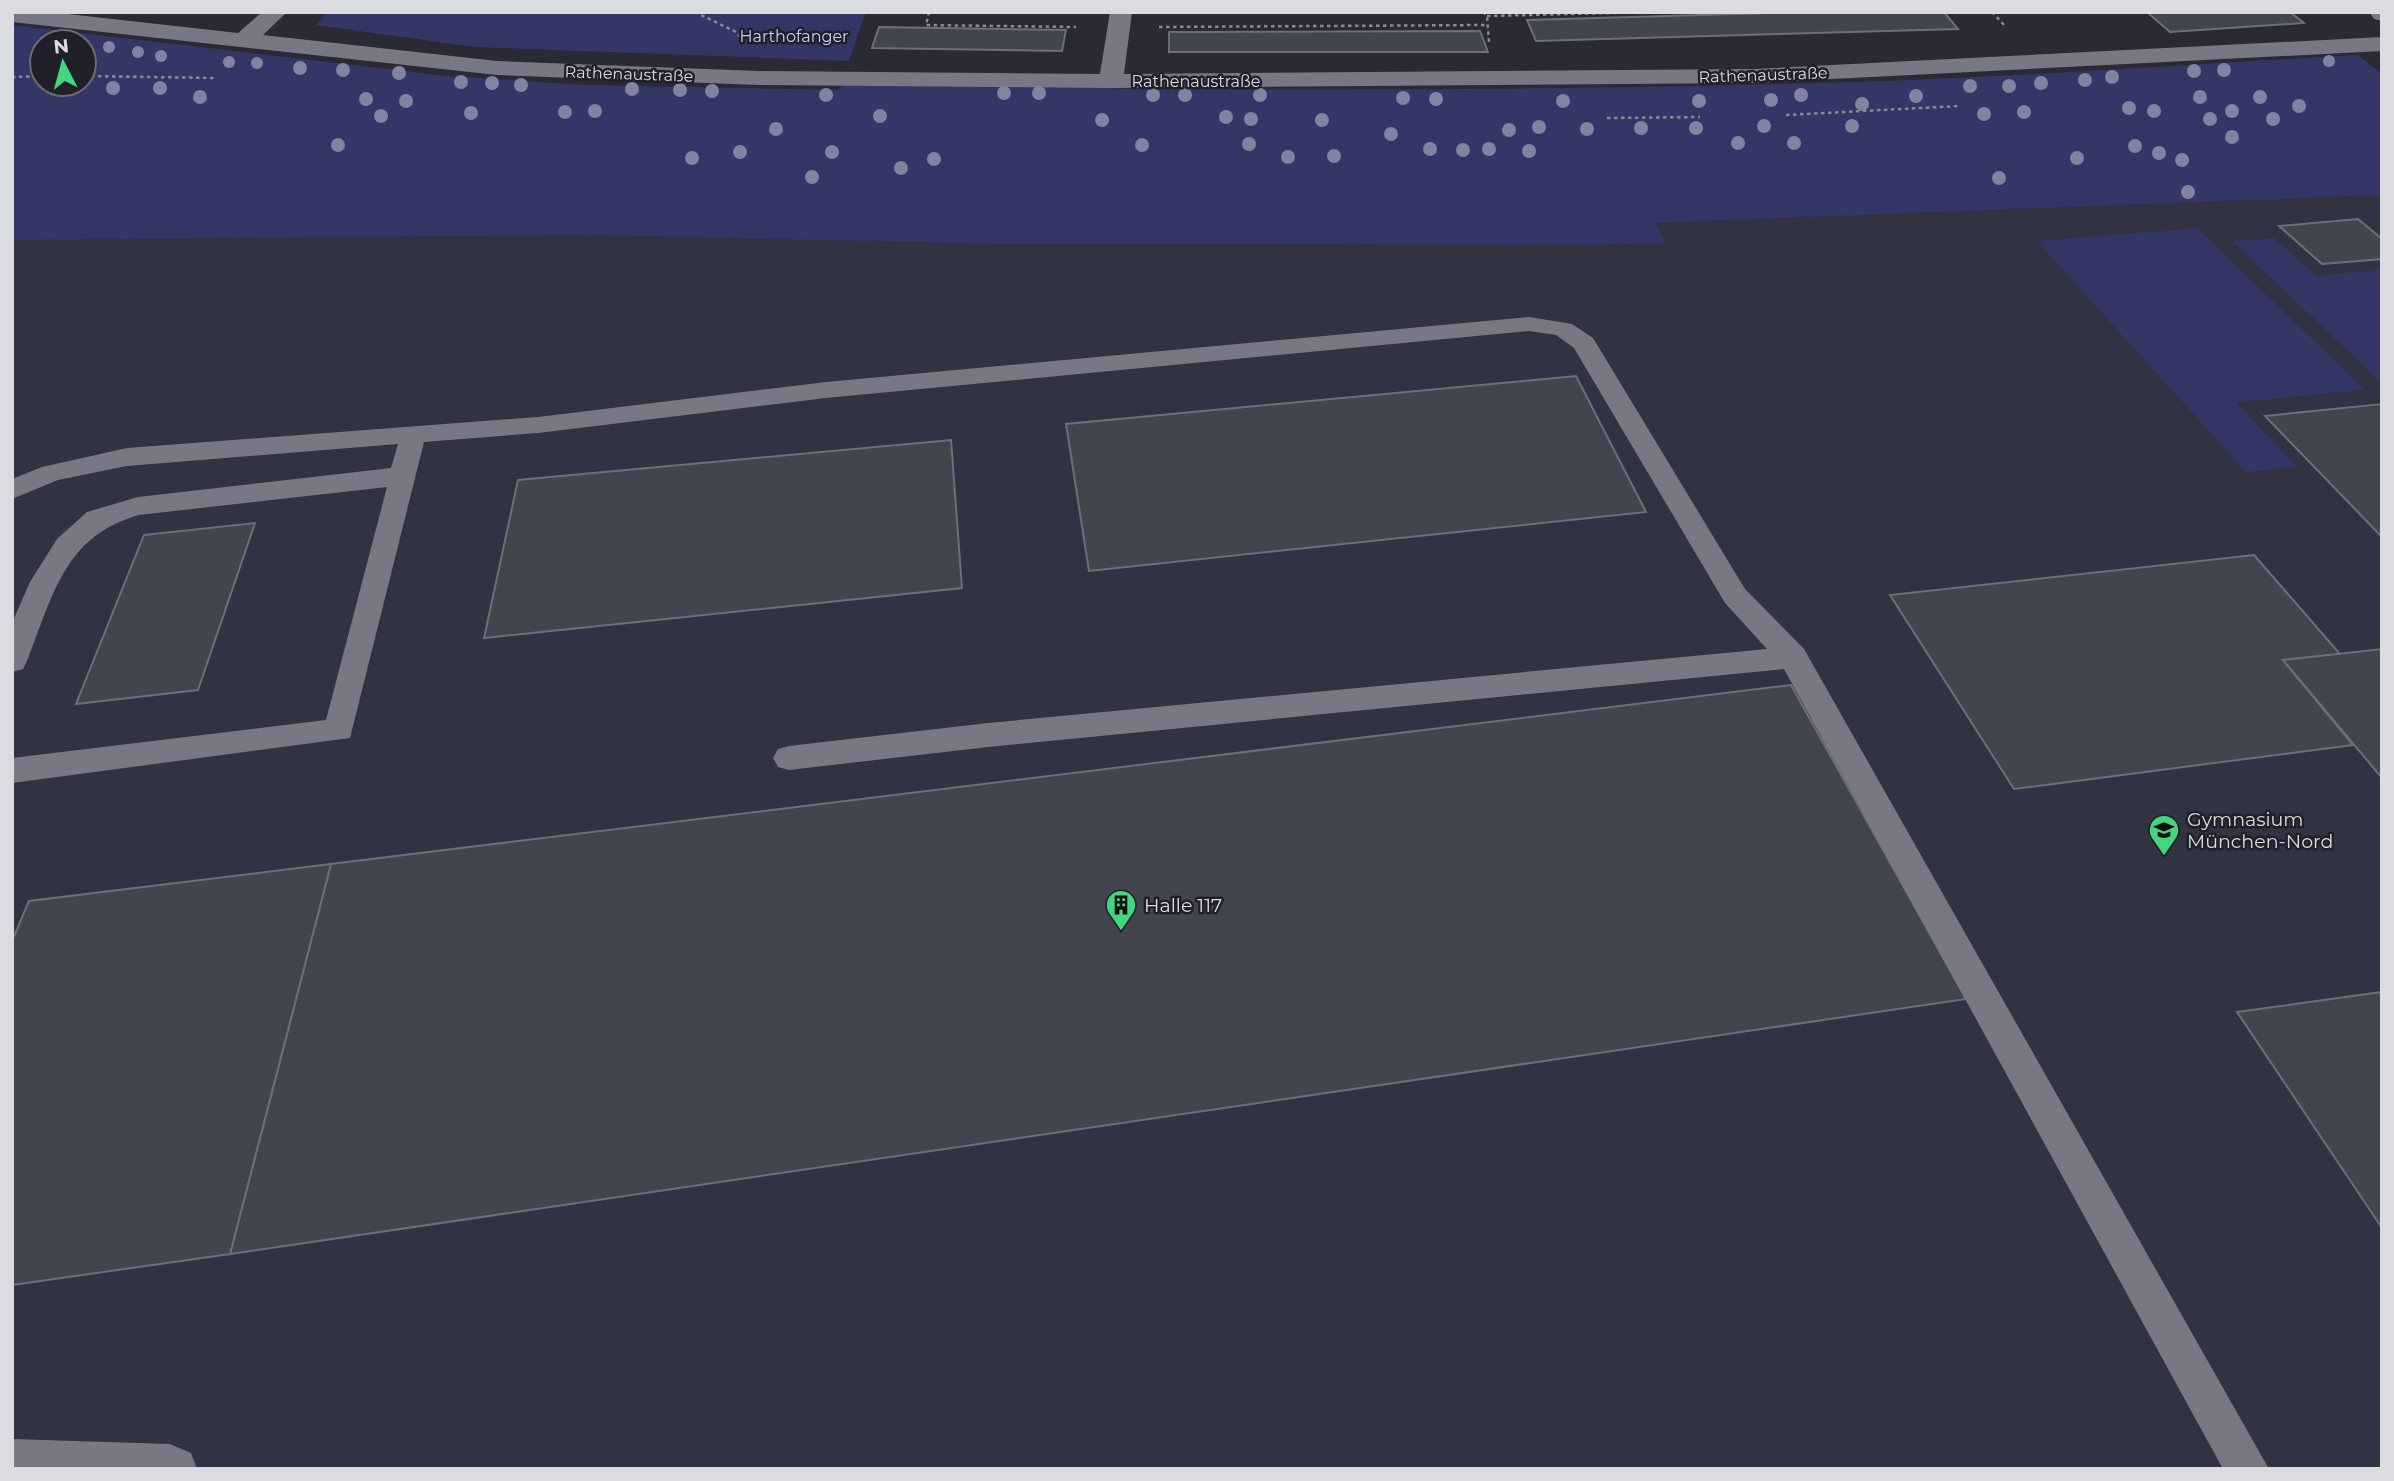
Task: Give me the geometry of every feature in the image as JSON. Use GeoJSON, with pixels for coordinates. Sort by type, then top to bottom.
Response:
{"type":"FeatureCollection","features":[{"type":"Feature","properties":{"kind":"street"},"geometry":{"type":"LineString","coordinates":[[243,41],[276,12]]}},
{"type":"Feature","properties":{"kind":"street","name":"Rathenaustraße"},"geometry":{"type":"LineString","coordinates":[[12,15],[486,67],[598,74],[1111,81],[1755,76],[2382,44]]}},
{"type":"Feature","properties":{"kind":"street"},"geometry":{"type":"LineString","coordinates":[[1111,81],[1121,20]]}},
{"type":"Feature","properties":{"kind":"lane"},"geometry":{"type":"LineString","coordinates":[[12,490],[51,473],[127,457],[537,425],[952,377],[1515,325],[1563,329],[1584,342],[1735,596],[1793,657],[2247,1469]]}},
{"type":"Feature","properties":{"kind":"lane"},"geometry":{"type":"LineString","coordinates":[[12,771],[339,730],[413,435]]}},
{"type":"Feature","properties":{"kind":"lane"},"geometry":{"type":"LineString","coordinates":[[12,661],[45,584],[68,543],[97,518],[138,506],[402,477]]}},
{"type":"Feature","properties":{"kind":"lane"},"geometry":{"type":"LineString","coordinates":[[789,758],[1002,734],[1793,657]]}},
{"type":"Feature","properties":{"kind":"lane"},"geometry":{"type":"LineString","coordinates":[[12,1461],[170,1466],[174,1469]]}},
{"type":"Feature","properties":{"kind":"path"},"geometry":{"type":"LineString","coordinates":[[695,12],[736,33],[752,48]]}},
{"type":"Feature","properties":{"kind":"path"},"geometry":{"type":"LineString","coordinates":[[929,12],[926,25],[1121,20],[1486,25]]}},
{"type":"Feature","properties":{"kind":"path"},"geometry":{"type":"LineString","coordinates":[[1486,16],[1654,12]]}},
{"type":"Feature","properties":{"kind":"shaded area"},"geometry":{"type":"Polygon","coordinates":[[[2382,195],[2382,1469],[12,1469],[12,240],[588,235],[994,244],[1600,245],[1664,242],[1655,223],[2382,195]]]}},
{"type":"Feature","properties":{"kind":"green space","name":"Harthofanger"},"geometry":{"type":"Polygon","coordinates":[[[327,12],[866,12],[849,61],[474,47],[316,25],[327,12]]]}},
{"type":"Feature","properties":{"kind":"green space"},"geometry":{"type":"Polygon","coordinates":[[[12,25],[38,28],[28,28],[28,98],[98,98],[98,35],[447,76],[586,85],[839,90],[842,85],[1494,89],[1756,85],[1945,79],[2358,55],[2382,74],[2382,195],[1656,223],[1665,243],[1600,245],[994,244],[588,235],[12,240],[12,25]]]}},
{"type":"Feature","properties":{"kind":"green space"},"geometry":{"type":"Polygon","coordinates":[[[2197,228],[2365,390],[2236,402],[2297,467],[2246,472],[2037,241],[2197,228]]]}},
{"type":"Feature","properties":{"kind":"green space"},"geometry":{"type":"Polygon","coordinates":[[[2274,238],[2316,276],[2382,270],[2382,383],[2232,241],[2274,238]]]}},
{"type":"Feature","properties":{"kind":"building"},"geometry":{"type":"Polygon","coordinates":[[[1810,12],[1944,12],[1958,29],[1536,41],[1527,20],[1810,12]]]}},
{"type":"Feature","properties":{"kind":"building"},"geometry":{"type":"Polygon","coordinates":[[[2147,12],[2290,12],[2304,23],[2170,32],[2147,12]]]}},
{"type":"Feature","properties":{"kind":"building"},"geometry":{"type":"Polygon","coordinates":[[[879,27],[1066,30],[1062,51],[872,48],[879,27]]]}},
{"type":"Feature","properties":{"kind":"building"},"geometry":{"type":"Polygon","coordinates":[[[1480,31],[1488,52],[1169,52],[1169,32],[1480,31]]]}},
{"type":"Feature","properties":{"kind":"building"},"geometry":{"type":"Polygon","coordinates":[[[2358,219],[2382,239],[2382,259],[2322,264],[2279,226],[2358,219]]]}},
{"type":"Feature","properties":{"kind":"building"},"geometry":{"type":"Polygon","coordinates":[[[1576,376],[1646,512],[1089,571],[1066,424],[1576,376]]]}},
{"type":"Feature","properties":{"kind":"building"},"geometry":{"type":"Polygon","coordinates":[[[2382,404],[2382,537],[2265,416],[2382,404]]]}},
{"type":"Feature","properties":{"kind":"building"},"geometry":{"type":"Polygon","coordinates":[[[951,440],[962,588],[484,638],[518,480],[951,440]]]}},
{"type":"Feature","properties":{"kind":"building"},"geometry":{"type":"Polygon","coordinates":[[[255,523],[198,690],[76,704],[144,535],[255,523]]]}},
{"type":"Feature","properties":{"kind":"building"},"geometry":{"type":"Polygon","coordinates":[[[2254,555],[2340,654],[2283,660],[2353,745],[2014,789],[1890,595],[2254,555]]]}},
{"type":"Feature","properties":{"kind":"building"},"geometry":{"type":"Polygon","coordinates":[[[2382,649],[2382,778],[2283,660],[2382,649]]]}},
{"type":"Feature","properties":{"kind":"building","name":"Halle 117"},"geometry":{"type":"Polygon","coordinates":[[[1791,685],[1966,999],[230,1254],[331,864],[1791,685]]]}},
{"type":"Feature","properties":{"kind":"building"},"geometry":{"type":"Polygon","coordinates":[[[331,864],[230,1254],[12,1285],[12,941],[29,901],[331,864]]]}},
{"type":"Feature","properties":{"kind":"building"},"geometry":{"type":"Polygon","coordinates":[[[2382,992],[2382,1228],[2237,1012],[2382,992]]]}},
{"type":"Feature","properties":{"kind":"place","name":"Gymnasium München-Nord"},"geometry":{"type":"Point","coordinates":[2164,857]}},
{"type":"Feature","properties":{"kind":"place","name":"Halle 117"},"geometry":{"type":"Point","coordinates":[1121,932]}}]}
